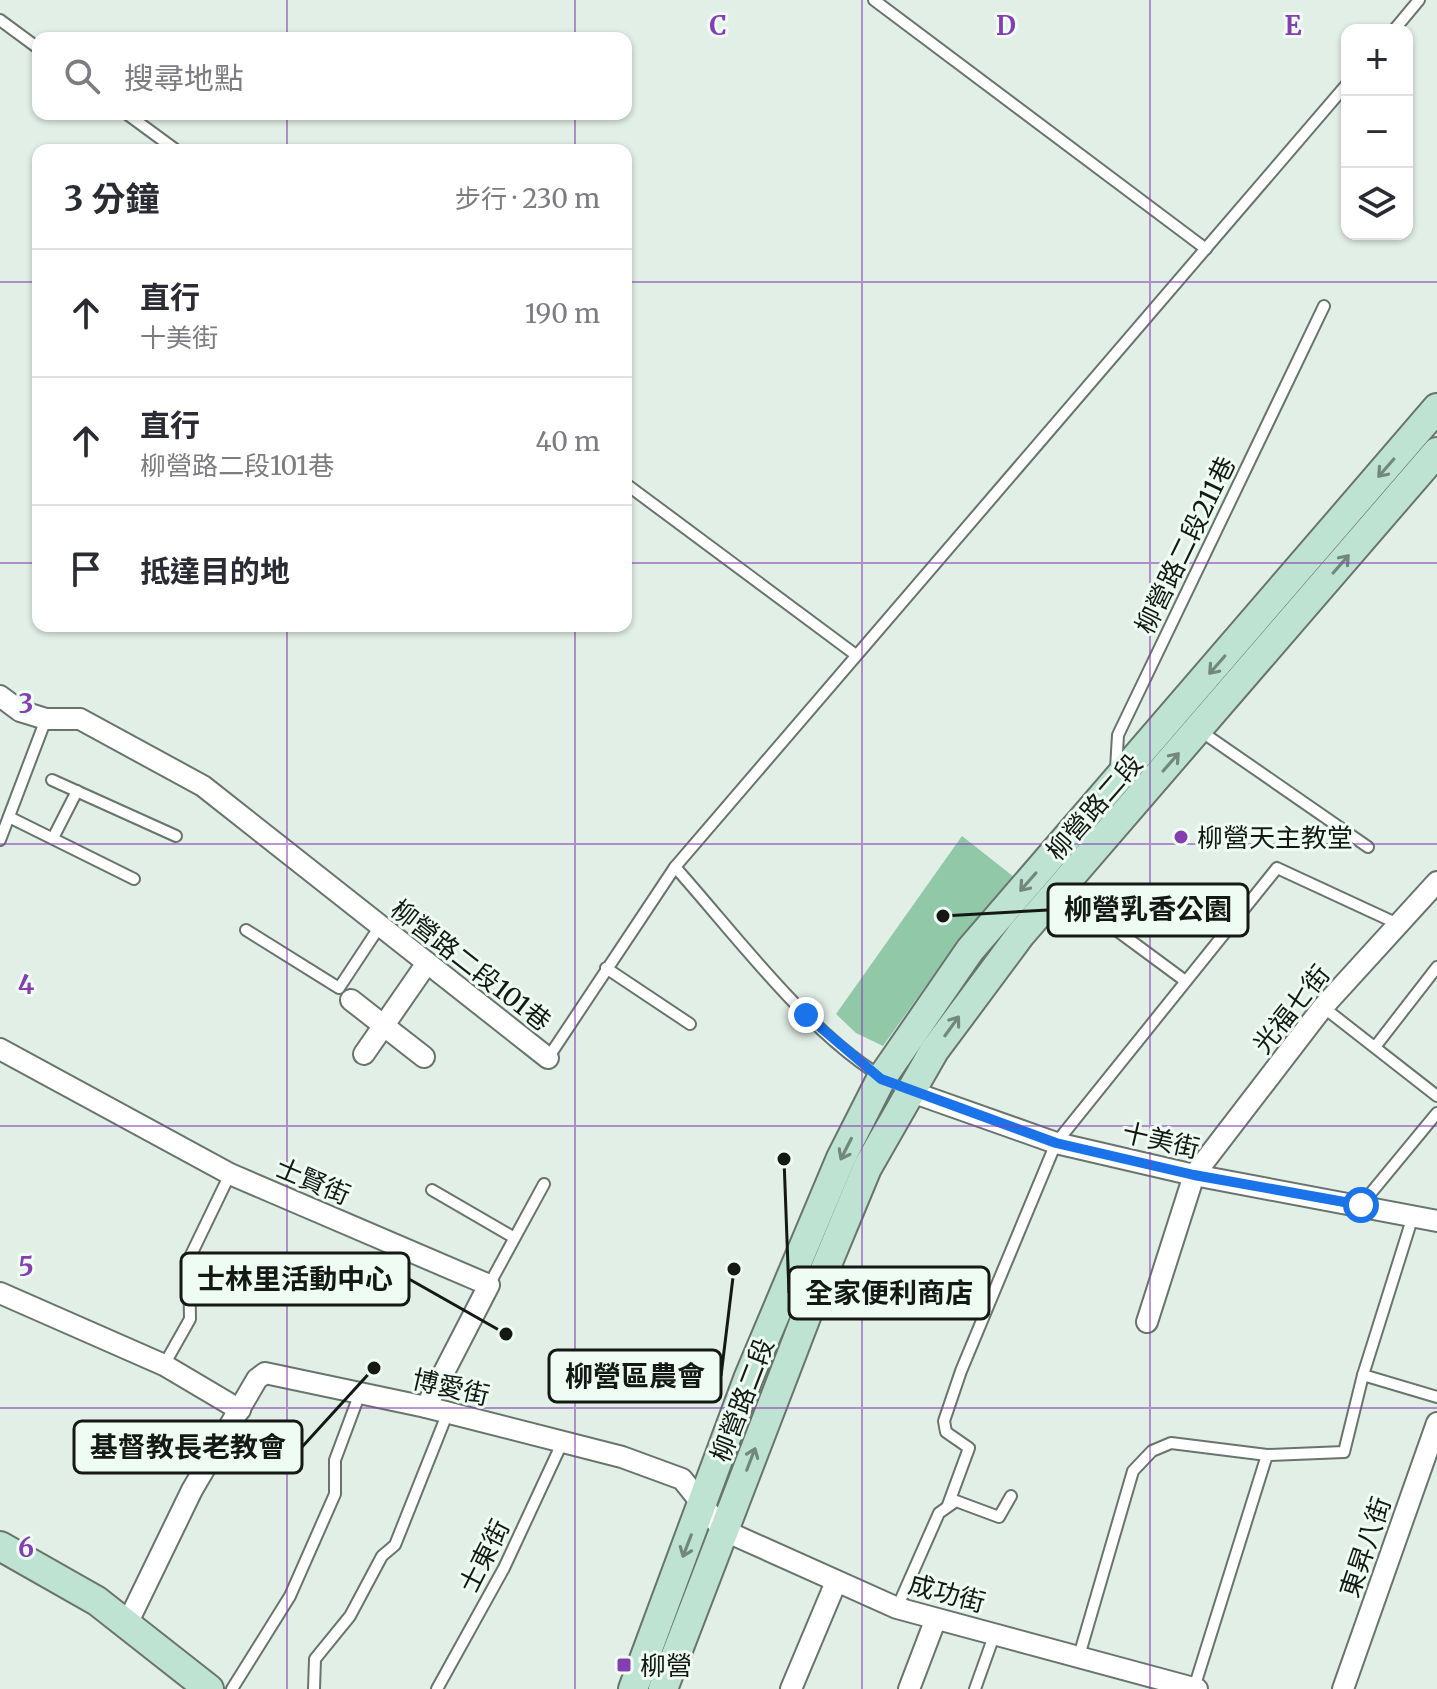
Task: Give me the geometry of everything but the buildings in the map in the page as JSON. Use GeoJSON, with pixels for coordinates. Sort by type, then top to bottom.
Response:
{"type":"FeatureCollection","features":[{"type":"Feature","properties":{"kind":"street","name":"柳營路二段"},"geometry":{"type":"LineString","coordinates":[[633,1689],[760,1350],[841,1158],[881,1079],[970,950],[1437,408]]}},
{"type":"Feature","properties":{"kind":"street","name":"柳營路二段"},"geometry":{"type":"LineString","coordinates":[[663,1689],[867,1168],[909,1091],[995,967],[1437,452]]}},
{"type":"Feature","properties":{"kind":"street","name":"柳營路二段101巷"},"geometry":{"type":"LineString","coordinates":[[0,696],[20,711],[46,719],[80,719],[123,739],[203,786],[548,1058]]}},
{"type":"Feature","properties":{"kind":"street","name":"光福七街"},"geometry":{"type":"LineString","coordinates":[[1147,1322],[1194,1175],[1323,1007],[1437,882]]}},
{"type":"Feature","properties":{"kind":"street"},"geometry":{"type":"LineString","coordinates":[[364,1054],[427,963]]}},
{"type":"Feature","properties":{"kind":"street"},"geometry":{"type":"LineString","coordinates":[[351,1000],[424,1057]]}},
{"type":"Feature","properties":{"kind":"street","name":"士賢街"},"geometry":{"type":"LineString","coordinates":[[0,1049],[230,1174],[489,1285]]}},
{"type":"Feature","properties":{"kind":"street","name":"十美街"},"geometry":{"type":"LineString","coordinates":[[909,1091],[1056,1143],[1194,1175],[1437,1221]]}},
{"type":"Feature","properties":{"kind":"street"},"geometry":{"type":"LineString","coordinates":[[426,1407],[489,1285]]}},
{"type":"Feature","properties":{"kind":"street"},"geometry":{"type":"LineString","coordinates":[[0,1293],[164,1365],[240,1410]]}},
{"type":"Feature","properties":{"kind":"street","name":"博愛街"},"geometry":{"type":"LineString","coordinates":[[127,1624],[192,1490],[257,1379],[265,1373],[448,1412],[563,1441],[682,1479],[704,1503]]}},
{"type":"Feature","properties":{"kind":"street","name":"東昇八街"},"geometry":{"type":"LineString","coordinates":[[1343,1689],[1437,1423]]}},
{"type":"Feature","properties":{"kind":"street"},"geometry":{"type":"LineString","coordinates":[[704,1503],[723,1530]]}},
{"type":"Feature","properties":{"kind":"street","name":"成功街"},"geometry":{"type":"LineString","coordinates":[[723,1530],[836,1582],[935,1621],[995,1633],[1079,1656],[1159,1683],[1196,1688]]}},
{"type":"Feature","properties":{"kind":"street"},"geometry":{"type":"LineString","coordinates":[[0,1546],[72,1585],[209,1689]]}},
{"type":"Feature","properties":{"kind":"street"},"geometry":{"type":"LineString","coordinates":[[791,1689],[836,1582]]}},
{"type":"Feature","properties":{"kind":"street"},"geometry":{"type":"LineString","coordinates":[[909,1689],[935,1621]]}},
{"type":"Feature","properties":{"kind":"lane"},"geometry":{"type":"LineString","coordinates":[[874,0],[1206,249]]}},
{"type":"Feature","properties":{"kind":"lane"},"geometry":{"type":"LineString","coordinates":[[1399,24],[1419,0]]}},
{"type":"Feature","properties":{"kind":"lane"},"geometry":{"type":"LineString","coordinates":[[0,20],[32,44]]}},
{"type":"Feature","properties":{"kind":"lane","name":"柳營路二段101巷"},"geometry":{"type":"LineString","coordinates":[[548,1058],[675,867],[1341,91]]}},
{"type":"Feature","properties":{"kind":"lane"},"geometry":{"type":"LineString","coordinates":[[135,120],[168,144]]}},
{"type":"Feature","properties":{"kind":"lane","name":"柳營路二段211巷"},"geometry":{"type":"LineString","coordinates":[[1116,782],[1118,735],[1324,306]]}},
{"type":"Feature","properties":{"kind":"lane"},"geometry":{"type":"LineString","coordinates":[[632,488],[856,655]]}},
{"type":"Feature","properties":{"kind":"lane"},"geometry":{"type":"LineString","coordinates":[[0,840],[46,719]]}},
{"type":"Feature","properties":{"kind":"lane"},"geometry":{"type":"LineString","coordinates":[[1199,730],[1368,847]]}},
{"type":"Feature","properties":{"kind":"lane"},"geometry":{"type":"LineString","coordinates":[[52,780],[176,836]]}},
{"type":"Feature","properties":{"kind":"lane"},"geometry":{"type":"LineString","coordinates":[[1116,782],[1136,803]]}},
{"type":"Feature","properties":{"kind":"lane"},"geometry":{"type":"LineString","coordinates":[[53,838],[77,791]]}},
{"type":"Feature","properties":{"kind":"lane"},"geometry":{"type":"LineString","coordinates":[[9,817],[134,879]]}},
{"type":"Feature","properties":{"kind":"lane"},"geometry":{"type":"LineString","coordinates":[[675,867],[806,1015],[881,1079]]}},
{"type":"Feature","properties":{"kind":"lane"},"geometry":{"type":"LineString","coordinates":[[948,1505],[969,1448],[946,1432],[944,1421],[961,1371],[1056,1143],[1277,868],[1398,924]]}},
{"type":"Feature","properties":{"kind":"lane"},"geometry":{"type":"LineString","coordinates":[[1062,890],[1184,980]]}},
{"type":"Feature","properties":{"kind":"lane"},"geometry":{"type":"LineString","coordinates":[[246,930],[339,988],[380,926]]}},
{"type":"Feature","properties":{"kind":"lane"},"geometry":{"type":"LineString","coordinates":[[1375,1047],[1437,967]]}},
{"type":"Feature","properties":{"kind":"lane"},"geometry":{"type":"LineString","coordinates":[[606,968],[690,1024]]}},
{"type":"Feature","properties":{"kind":"lane"},"geometry":{"type":"LineString","coordinates":[[1323,1007],[1437,1096]]}},
{"type":"Feature","properties":{"kind":"lane","name":"十美街"},"geometry":{"type":"LineString","coordinates":[[881,1079],[909,1091]]}},
{"type":"Feature","properties":{"kind":"lane"},"geometry":{"type":"LineString","coordinates":[[1361,1205],[1437,1113]]}},
{"type":"Feature","properties":{"kind":"lane"},"geometry":{"type":"LineString","coordinates":[[164,1365],[190,1319],[189,1259],[230,1174]]}},
{"type":"Feature","properties":{"kind":"lane"},"geometry":{"type":"LineString","coordinates":[[489,1285],[544,1184]]}},
{"type":"Feature","properties":{"kind":"lane"},"geometry":{"type":"LineString","coordinates":[[432,1190],[513,1237]]}},
{"type":"Feature","properties":{"kind":"lane"},"geometry":{"type":"LineString","coordinates":[[1079,1656],[1133,1471],[1152,1451],[1171,1443],[1267,1455],[1344,1452],[1363,1375],[1413,1216]]}},
{"type":"Feature","properties":{"kind":"lane"},"geometry":{"type":"LineString","coordinates":[[1363,1375],[1437,1397]]}},
{"type":"Feature","properties":{"kind":"lane"},"geometry":{"type":"LineString","coordinates":[[232,1689],[290,1596],[335,1494],[335,1460],[360,1393]]}},
{"type":"Feature","properties":{"kind":"lane"},"geometry":{"type":"LineString","coordinates":[[314,1689],[315,1659],[350,1616],[382,1556],[395,1545],[448,1412]]}},
{"type":"Feature","properties":{"kind":"lane","name":"士東街"},"geometry":{"type":"LineString","coordinates":[[437,1689],[504,1568],[563,1441]]}},
{"type":"Feature","properties":{"kind":"lane"},"geometry":{"type":"LineString","coordinates":[[1196,1688],[1267,1455]]}},
{"type":"Feature","properties":{"kind":"lane"},"geometry":{"type":"LineString","coordinates":[[897,1608],[939,1513],[956,1501],[999,1517],[1011,1496]]}},
{"type":"Feature","properties":{"kind":"lane"},"geometry":{"type":"LineString","coordinates":[[975,1689],[995,1633]]}},
{"type":"Feature","properties":{"kind":"green space"},"geometry":{"type":"Polygon","coordinates":[[[962,836],[1014,877],[947,956],[883,1046],[856,1033],[836,1014],[962,836]]]}},
{"type":"Feature","properties":{"kind":"place","name":"柳營天主教堂"},"geometry":{"type":"Point","coordinates":[1181,837]}},
{"type":"Feature","properties":{"kind":"place","name":"柳營乳香公園"},"geometry":{"type":"Point","coordinates":[943,916]}},
{"type":"Feature","properties":{"kind":"place","name":"全家便利商店"},"geometry":{"type":"Point","coordinates":[784,1159]}},
{"type":"Feature","properties":{"kind":"place","name":"柳營區農會"},"geometry":{"type":"Point","coordinates":[734,1269]}},
{"type":"Feature","properties":{"kind":"place","name":"士林里活動中心"},"geometry":{"type":"Point","coordinates":[506,1334]}},
{"type":"Feature","properties":{"kind":"place","name":"基督教長老教會"},"geometry":{"type":"Point","coordinates":[374,1368]}},
{"type":"Feature","properties":{"kind":"place","name":"柳營"},"geometry":{"type":"Point","coordinates":[624,1665]}},
{"type":"Feature","properties":{"kind":"route"},"geometry":{"type":"LineString","coordinates":[[806,1015],[881,1079],[1056,1143],[1194,1175],[1361,1205]]}}]}
